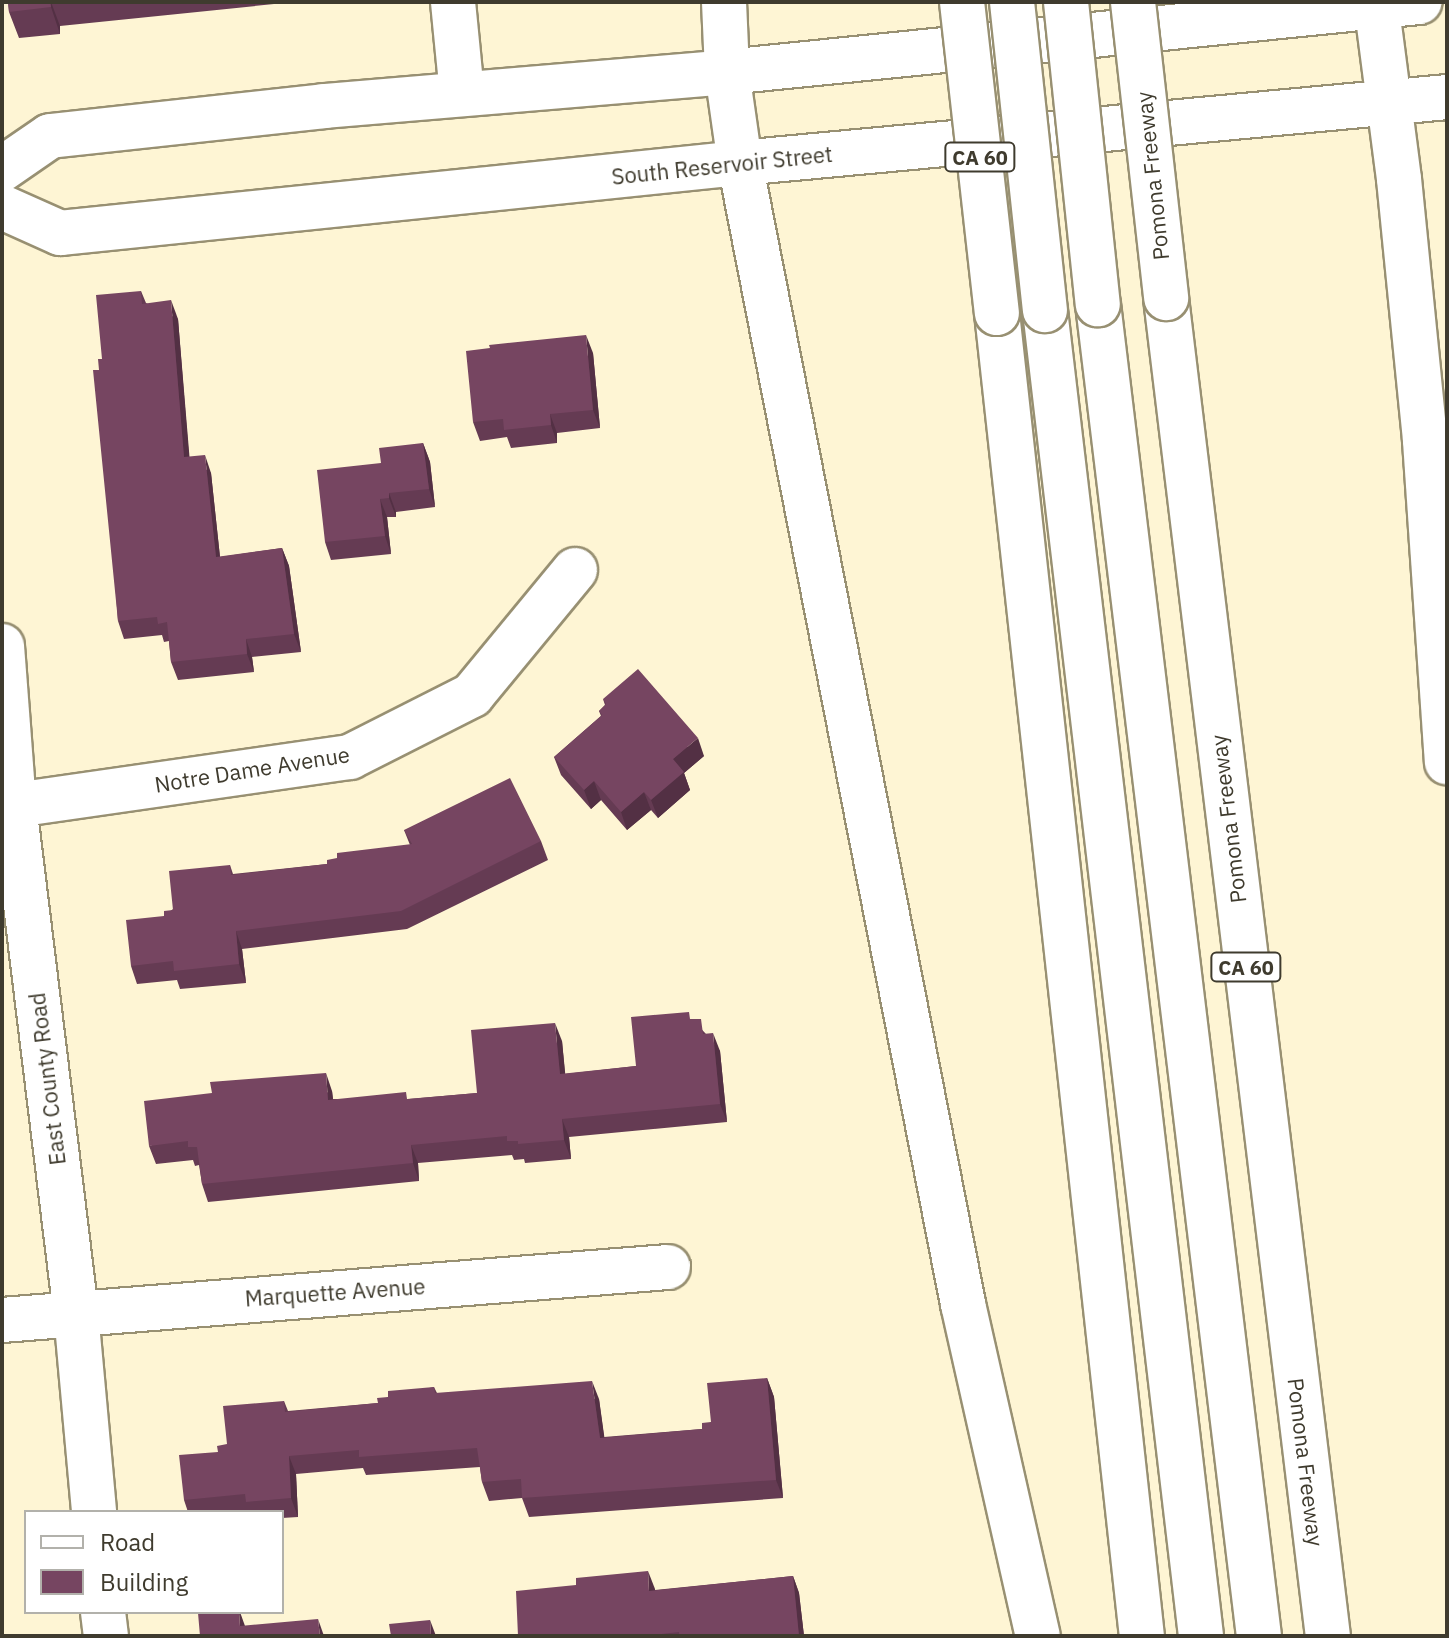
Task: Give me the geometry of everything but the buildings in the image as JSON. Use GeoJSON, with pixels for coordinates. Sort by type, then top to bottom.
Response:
{"type":"FeatureCollection","features":[{"type":"Feature","properties":{"kind":"main road"},"geometry":{"type":"LineString","coordinates":[[453,2],[462,94]]}},
{"type":"Feature","properties":{"kind":"main road"},"geometry":{"type":"LineString","coordinates":[[724,2],[727,72],[740,163],[963,1304],[1038,1636]]}},
{"type":"Feature","properties":{"kind":"main road","name":"CA 60"},"geometry":{"type":"LineString","coordinates":[[962,2],[1142,1636]]}},
{"type":"Feature","properties":{"kind":"main road"},"geometry":{"type":"LineString","coordinates":[[1012,2],[1045,310],[1201,1636]]}},
{"type":"Feature","properties":{"kind":"main road"},"geometry":{"type":"LineString","coordinates":[[1066,2],[1098,304],[1259,1636]]}},
{"type":"Feature","properties":{"kind":"main road","name":"Pomona Freeway"},"geometry":{"type":"LineString","coordinates":[[1133,2],[1328,1636]]}},
{"type":"Feature","properties":{"kind":"main road"},"geometry":{"type":"LineString","coordinates":[[2,169],[50,136],[1419,2]]}},
{"type":"Feature","properties":{"kind":"main road"},"geometry":{"type":"LineString","coordinates":[[1376,4],[1425,441],[1447,762]]}},
{"type":"Feature","properties":{"kind":"main road","name":"South Reservoir Street"},"geometry":{"type":"LineString","coordinates":[[2,207],[60,233],[740,163],[1447,97]]}},
{"type":"Feature","properties":{"kind":"main road","name":"Notre Dame Avenue"},"geometry":{"type":"LineString","coordinates":[[8,806],[350,757],[472,695],[575,570]]}},
{"type":"Feature","properties":{"kind":"main road","name":"East County Road"},"geometry":{"type":"LineString","coordinates":[[2,646],[8,806],[76,1313],[94,1510]]}},
{"type":"Feature","properties":{"kind":"main road","name":"Marquette Avenue"},"geometry":{"type":"LineString","coordinates":[[2,1320],[668,1267]]}},
{"type":"Feature","properties":{"kind":"main road"},"geometry":{"type":"LineString","coordinates":[[103,1614],[106,1636]]}}]}
